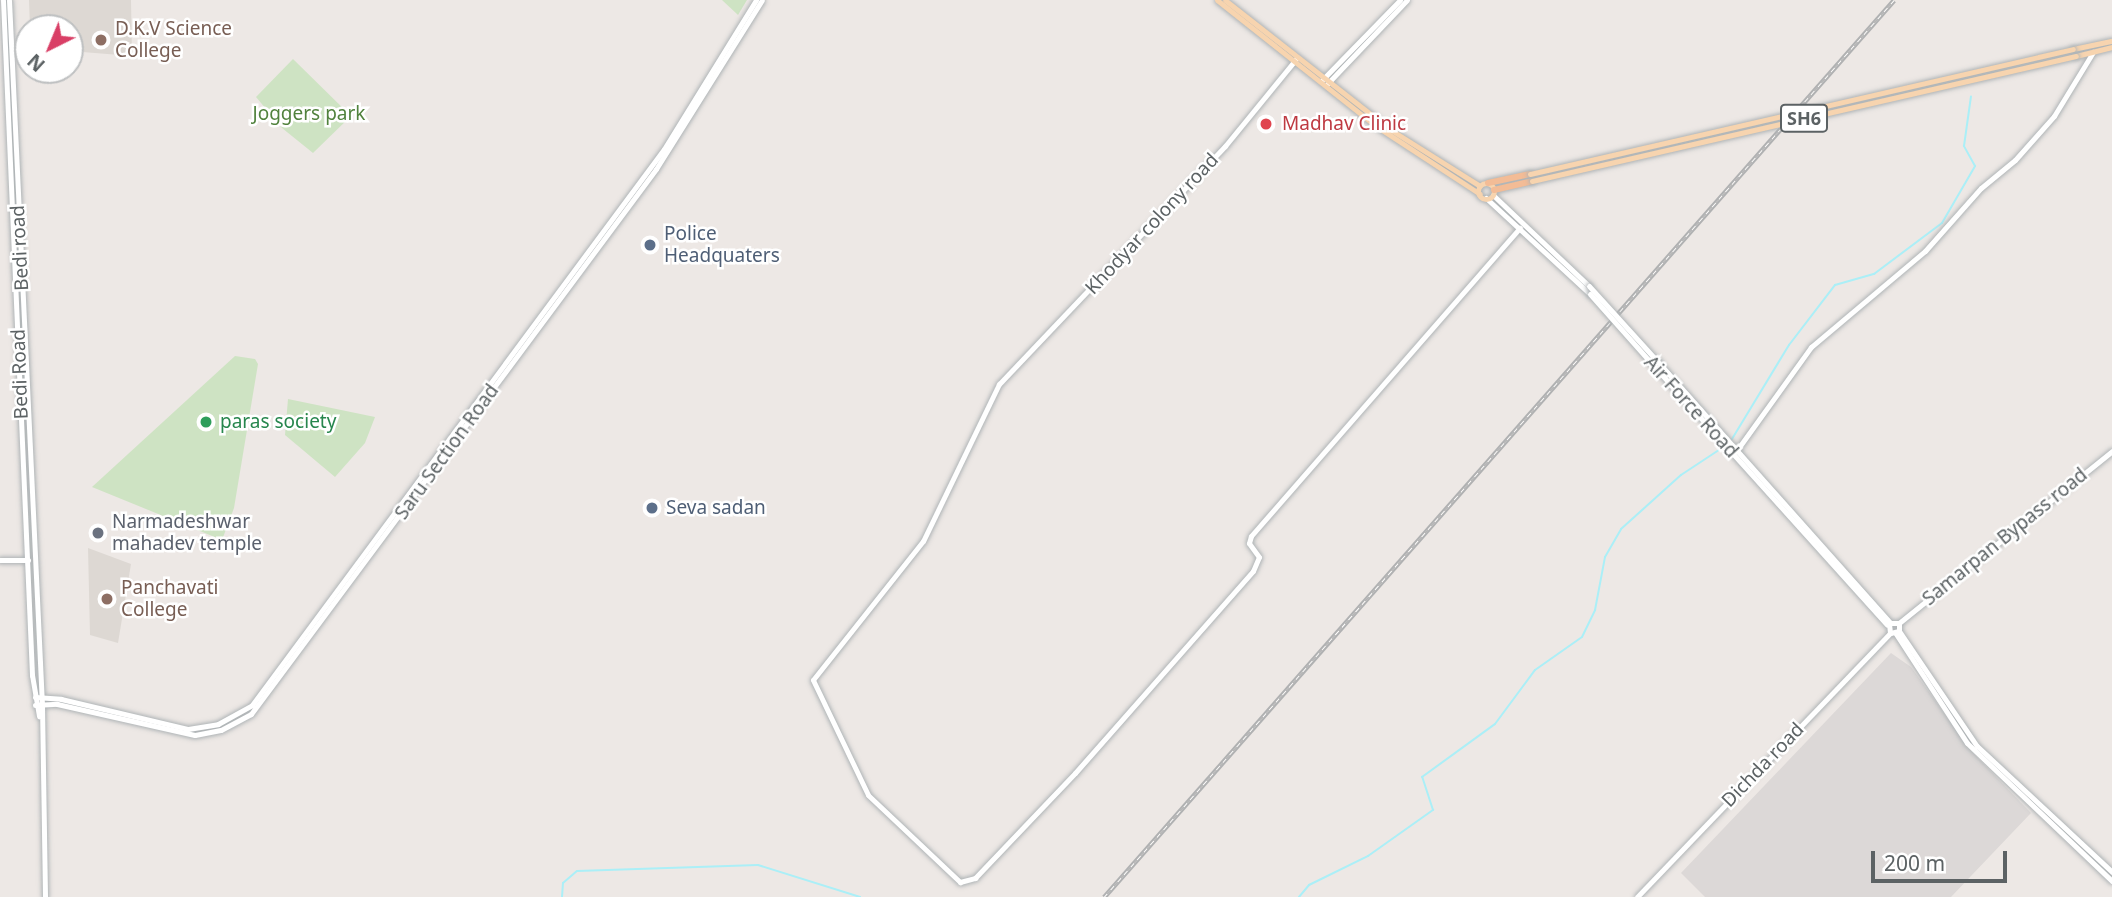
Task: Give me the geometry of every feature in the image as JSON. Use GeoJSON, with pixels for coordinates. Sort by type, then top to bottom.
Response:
{"type":"FeatureCollection","features":[{"type":"Feature","properties":{"kind":"highway","name":"SH6"},"geometry":{"type":"LineString","coordinates":[[1488,183],[1531,177]]}},
{"type":"Feature","properties":{"kind":"highway","name":"SH6"},"geometry":{"type":"LineString","coordinates":[[1491,194],[1531,177]]}},
{"type":"Feature","properties":{"kind":"main road"},"geometry":{"type":"LineString","coordinates":[[1217,0],[1296,59]]}},
{"type":"Feature","properties":{"kind":"main road"},"geometry":{"type":"LineString","coordinates":[[1225,0],[1324,83],[1422,159],[1480,194],[1491,194],[1488,183]]}},
{"type":"Feature","properties":{"kind":"main road","name":"SH6"},"geometry":{"type":"LineString","coordinates":[[1531,177],[2075,53],[2112,41]]}},
{"type":"Feature","properties":{"kind":"main road","name":"SH6"},"geometry":{"type":"LineString","coordinates":[[2075,53],[2112,47]]}},
{"type":"Feature","properties":{"kind":"main road"},"geometry":{"type":"LineString","coordinates":[[1324,83],[1426,154],[1480,186],[1480,194]]}},
{"type":"Feature","properties":{"kind":"main road","name":"SH6"},"geometry":{"type":"LineString","coordinates":[[1480,186],[1488,183]]}},
{"type":"Feature","properties":{"kind":"street","name":"Bedi Road"},"geometry":{"type":"LineString","coordinates":[[3,0],[28,560],[39,705],[45,897]]}},
{"type":"Feature","properties":{"kind":"street","name":"Bedi road"},"geometry":{"type":"LineString","coordinates":[[9,0],[38,697]]}},
{"type":"Feature","properties":{"kind":"street","name":"Saru Section Road"},"geometry":{"type":"LineString","coordinates":[[38,697],[188,729],[218,724],[252,705],[664,149],[756,0]]}},
{"type":"Feature","properties":{"kind":"street","name":"Saru Section Road"},"geometry":{"type":"LineString","coordinates":[[39,705],[195,735],[221,730],[251,714],[662,161],[762,0]]}},
{"type":"Feature","properties":{"kind":"street"},"geometry":{"type":"LineString","coordinates":[[1324,83],[1400,0]]}},
{"type":"Feature","properties":{"kind":"street"},"geometry":{"type":"LineString","coordinates":[[1324,83],[1407,0]]}},
{"type":"Feature","properties":{"kind":"street"},"geometry":{"type":"LineString","coordinates":[[1737,450],[1813,344],[1925,251],[1981,188],[2015,160],[2054,116],[2093,52]]}},
{"type":"Feature","properties":{"kind":"street","name":"Khodyar colony road"},"geometry":{"type":"LineString","coordinates":[[1296,59],[1224,146],[999,384],[923,541],[812,684],[869,795],[965,884],[1087,760],[1253,571],[1259,556],[1249,543],[1251,536],[1520,228]]}},
{"type":"Feature","properties":{"kind":"street","name":"Air Force Road"},"geometry":{"type":"LineString","coordinates":[[1491,194],[1520,228],[1590,294],[1737,450],[1889,623]]}},
{"type":"Feature","properties":{"kind":"street","name":"Air Force Road"},"geometry":{"type":"LineString","coordinates":[[1491,194],[1589,286],[1889,623]]}},
{"type":"Feature","properties":{"kind":"street","name":"Samarpan Bypass road"},"geometry":{"type":"LineString","coordinates":[[1899,623],[2112,452]]}},
{"type":"Feature","properties":{"kind":"street"},"geometry":{"type":"LineString","coordinates":[[0,560],[28,560]]}},
{"type":"Feature","properties":{"kind":"street"},"geometry":{"type":"LineString","coordinates":[[1889,623],[1899,623],[1895,633]]}},
{"type":"Feature","properties":{"kind":"street"},"geometry":{"type":"LineString","coordinates":[[1889,623],[1967,743],[2112,881]]}},
{"type":"Feature","properties":{"kind":"street"},"geometry":{"type":"LineString","coordinates":[[1895,633],[1977,746],[2112,872]]}},
{"type":"Feature","properties":{"kind":"street","name":"Dichda road"},"geometry":{"type":"LineString","coordinates":[[1637,897],[1895,633]]}},
{"type":"Feature","properties":{"kind":"shaded area","name":"D.K.V Science College"},"geometry":{"type":"Polygon","coordinates":[[[29,0],[131,0],[132,56],[84,52],[84,14],[30,14],[29,0]]]}},
{"type":"Feature","properties":{"kind":"shaded area","name":"Panchavati College"},"geometry":{"type":"Polygon","coordinates":[[[88,548],[131,564],[118,643],[90,635],[88,548]]]}},
{"type":"Feature","properties":{"kind":"shaded area"},"geometry":{"type":"Polygon","coordinates":[[[1891,653],[1911,667],[1971,751],[2031,813],[1951,897],[1705,897],[1681,873],[1891,653]]]}},
{"type":"Feature","properties":{"kind":"green space"},"geometry":{"type":"Polygon","coordinates":[[[722,0],[747,0],[738,15],[722,0]]]}},
{"type":"Feature","properties":{"kind":"green space","name":"Joggers park"},"geometry":{"type":"Polygon","coordinates":[[[293,59],[351,116],[313,153],[282,128],[256,97],[293,59]]]}},
{"type":"Feature","properties":{"kind":"green space","name":"paras society"},"geometry":{"type":"Polygon","coordinates":[[[235,356],[255,359],[258,364],[234,508],[222,540],[92,487],[235,356]]]}},
{"type":"Feature","properties":{"kind":"green space"},"geometry":{"type":"Polygon","coordinates":[[[288,399],[375,417],[365,443],[335,477],[285,435],[288,399]]]}},
{"type":"Feature","properties":{"kind":"waterway"},"geometry":{"type":"LineString","coordinates":[[1732,439],[1789,345],[1835,285],[1874,274],[1942,223],[1975,166],[1964,146],[1971,96]]}},
{"type":"Feature","properties":{"kind":"waterway"},"geometry":{"type":"LineString","coordinates":[[1299,897],[1309,885],[1368,856],[1433,810],[1422,777],[1495,724],[1535,670],[1582,637],[1595,610],[1605,557],[1621,529],[1681,475],[1722,448]]}},
{"type":"Feature","properties":{"kind":"waterway"},"geometry":{"type":"LineString","coordinates":[[562,897],[563,883],[577,871],[758,865],[860,897]]}},
{"type":"Feature","properties":{"kind":"railway"},"geometry":{"type":"LineString","coordinates":[[1104,897],[1894,0]]}},
{"type":"Feature","properties":{"kind":"place","name":"D.K.V Science College"},"geometry":{"type":"Point","coordinates":[101,40]}},
{"type":"Feature","properties":{"kind":"place","name":"Madhav Clinic"},"geometry":{"type":"Point","coordinates":[1266,124]}},
{"type":"Feature","properties":{"kind":"place","name":"Police Headquaters"},"geometry":{"type":"Point","coordinates":[650,245]}},
{"type":"Feature","properties":{"kind":"place","name":"paras society"},"geometry":{"type":"Point","coordinates":[206,422]}},
{"type":"Feature","properties":{"kind":"place","name":"Seva sadan"},"geometry":{"type":"Point","coordinates":[652,508]}},
{"type":"Feature","properties":{"kind":"place","name":"Narmadeshwar mahadev temple"},"geometry":{"type":"Point","coordinates":[98,533]}},
{"type":"Feature","properties":{"kind":"place","name":"Panchavati College"},"geometry":{"type":"Point","coordinates":[107,599]}}]}
